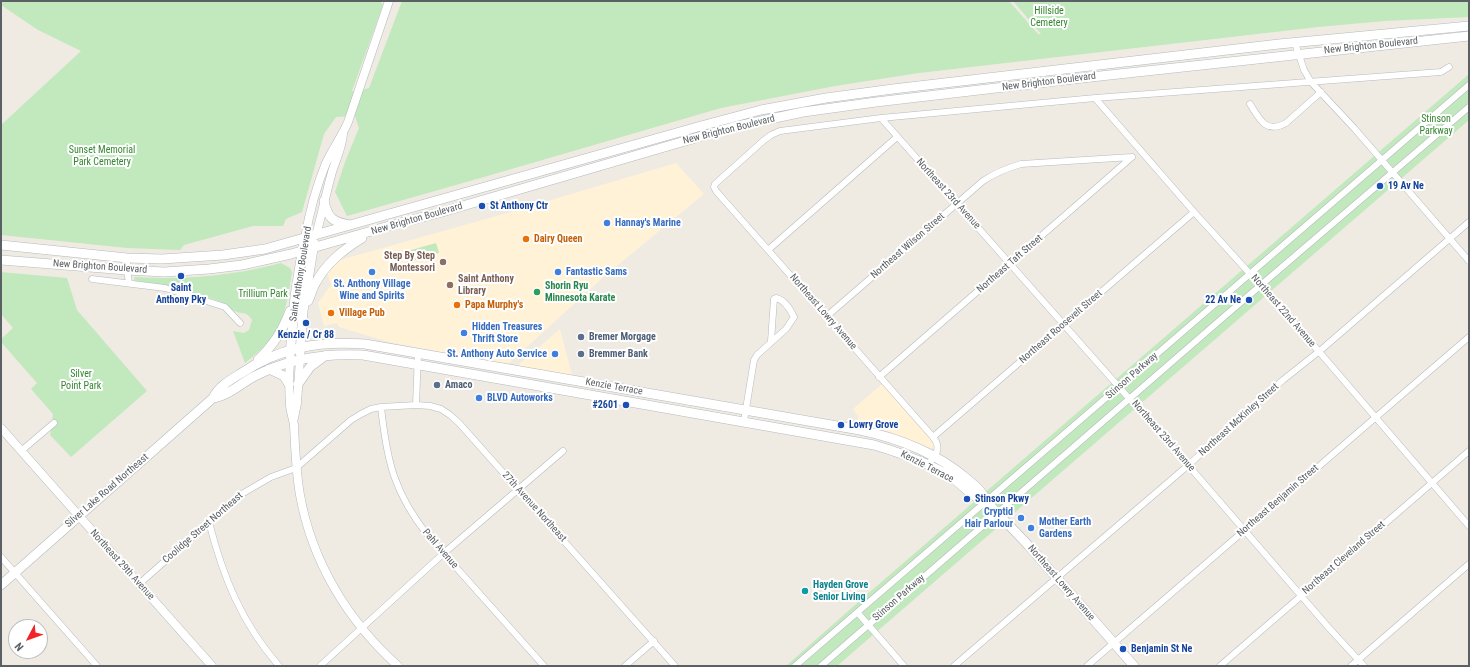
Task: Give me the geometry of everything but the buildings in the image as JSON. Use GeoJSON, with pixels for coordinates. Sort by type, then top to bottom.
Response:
{"type":"FeatureCollection","features":[{"type":"Feature","properties":{"kind":"main road","name":"New Brighton Boulevard"},"geometry":{"type":"LineString","coordinates":[[1,245],[128,258],[162,259],[223,255],[265,249],[761,110],[826,98],[892,89],[1296,43],[1469,26]]}},
{"type":"Feature","properties":{"kind":"main road","name":"New Brighton Boulevard"},"geometry":{"type":"LineString","coordinates":[[1,260],[164,272],[215,268],[267,260],[312,249],[733,127],[804,112],[1298,53],[1469,36]]}},
{"type":"Feature","properties":{"kind":"main road"},"geometry":{"type":"LineString","coordinates":[[324,201],[327,213],[331,219],[352,225]]}},
{"type":"Feature","properties":{"kind":"main road"},"geometry":{"type":"LineString","coordinates":[[303,311],[314,284],[325,268],[338,254],[369,232]]}},
{"type":"Feature","properties":{"kind":"main road","name":"Saint Anthony Boulevard"},"geometry":{"type":"LineString","coordinates":[[296,348],[312,249],[316,235]]}},
{"type":"Feature","properties":{"kind":"main road","name":"Saint Anthony Boulevard"},"geometry":{"type":"LineString","coordinates":[[295,360],[296,296],[305,238]]}},
{"type":"Feature","properties":{"kind":"main road"},"geometry":{"type":"LineString","coordinates":[[251,366],[276,341],[285,324],[296,296]]}},
{"type":"Feature","properties":{"kind":"main road","name":"Kenzie Terrace"},"geometry":{"type":"LineString","coordinates":[[296,348],[326,343],[365,344],[877,434],[917,448],[957,470],[984,494],[986,502]]}},
{"type":"Feature","properties":{"kind":"main road","name":"Silver Lake Road Northeast"},"geometry":{"type":"LineString","coordinates":[[1,585],[213,398],[216,391],[251,366],[268,357],[296,348]]}},
{"type":"Feature","properties":{"kind":"main road"},"geometry":{"type":"LineString","coordinates":[[269,369],[284,376],[294,384],[310,367],[327,354]]}},
{"type":"Feature","properties":{"kind":"main road","name":"Kenzie Terrace"},"geometry":{"type":"LineString","coordinates":[[295,360],[327,354],[363,355],[874,445],[893,450],[927,465],[954,479],[978,499],[986,502]]}},
{"type":"Feature","properties":{"kind":"main road","name":"Silver Lake Road Northeast"},"geometry":{"type":"LineString","coordinates":[[213,398],[222,397],[253,377],[269,369],[295,360]]}},
{"type":"Feature","properties":{"kind":"main road","name":"Northeast Lowry Avenue"},"geometry":{"type":"LineString","coordinates":[[986,502],[997,512],[1134,666]]}},
{"type":"Feature","properties":{"kind":"street","name":"Saint Anthony Boulevard"},"geometry":{"type":"LineString","coordinates":[[316,235],[324,201],[342,144],[343,134],[389,1]]}},
{"type":"Feature","properties":{"kind":"street"},"geometry":{"type":"LineString","coordinates":[[1296,43],[1304,70],[1311,82],[1469,261]]}},
{"type":"Feature","properties":{"kind":"street","name":"New Brighton Boulevard"},"geometry":{"type":"LineString","coordinates":[[714,187],[720,179],[771,135],[780,131],[881,118],[1095,98],[1441,72],[1449,67]]}},
{"type":"Feature","properties":{"kind":"street","name":"Stinson Parkway"},"geometry":{"type":"LineString","coordinates":[[795,666],[1469,85]]}},
{"type":"Feature","properties":{"kind":"street"},"geometry":{"type":"LineString","coordinates":[[1250,104],[1262,123],[1268,126],[1280,126],[1286,123],[1321,92]]}},
{"type":"Feature","properties":{"kind":"street","name":"Northeast 22nd Avenue"},"geometry":{"type":"LineString","coordinates":[[1095,98],[1194,212],[1251,274],[1469,526]]}},
{"type":"Feature","properties":{"kind":"street","name":"Stinson Parkway"},"geometry":{"type":"LineString","coordinates":[[821,666],[997,512],[1469,107]]}},
{"type":"Feature","properties":{"kind":"street","name":"Northeast 23rd Avenue"},"geometry":{"type":"LineString","coordinates":[[881,118],[1364,666]]}},
{"type":"Feature","properties":{"kind":"street","name":"Saint Anthony Boulevard"},"geometry":{"type":"LineString","coordinates":[[305,238],[326,163],[337,141],[343,134]]}},
{"type":"Feature","properties":{"kind":"street"},"geometry":{"type":"LineString","coordinates":[[768,250],[897,137]]}},
{"type":"Feature","properties":{"kind":"street","name":"Northeast Taft Street"},"geometry":{"type":"LineString","coordinates":[[879,377],[1140,150]]}},
{"type":"Feature","properties":{"kind":"street","name":"Northeast Wilson Street"},"geometry":{"type":"LineString","coordinates":[[827,316],[983,181],[995,173],[1021,164],[1132,157]]}},
{"type":"Feature","properties":{"kind":"street","name":"Northeast Lowry Avenue"},"geometry":{"type":"LineString","coordinates":[[714,187],[935,440]]}},
{"type":"Feature","properties":{"kind":"street","name":"Northeast Roosevelt Street"},"geometry":{"type":"LineString","coordinates":[[935,440],[1194,212]]}},
{"type":"Feature","properties":{"kind":"street","name":"Northeast McKinley Street"},"geometry":{"type":"LineString","coordinates":[[954,666],[1188,465],[1283,380],[1318,352],[1469,222]]}},
{"type":"Feature","properties":{"kind":"street"},"geometry":{"type":"LineString","coordinates":[[128,258],[127,270],[129,283]]}},
{"type":"Feature","properties":{"kind":"street"},"geometry":{"type":"LineString","coordinates":[[92,279],[165,288],[225,307],[240,323]]}},
{"type":"Feature","properties":{"kind":"street"},"geometry":{"type":"LineString","coordinates":[[744,421],[754,360],[771,341],[786,329],[794,317],[790,309],[782,300],[776,298],[774,299],[771,341]]}},
{"type":"Feature","properties":{"kind":"street","name":"Northeast Benjamin Street"},"geometry":{"type":"LineString","coordinates":[[1087,666],[1469,336]]}},
{"type":"Feature","properties":{"kind":"street"},"geometry":{"type":"LineString","coordinates":[[416,405],[418,353]]}},
{"type":"Feature","properties":{"kind":"street","name":"Saint Anthony Boulevard"},"geometry":{"type":"LineString","coordinates":[[295,360],[294,384],[290,406],[293,421],[296,468],[302,503],[312,541],[323,568],[334,588],[362,629],[398,666]]}},
{"type":"Feature","properties":{"kind":"street","name":"Coolidge Street Northeast"},"geometry":{"type":"LineString","coordinates":[[139,584],[240,495],[271,477],[296,468],[351,420],[371,409],[416,405]]}},
{"type":"Feature","properties":{"kind":"street","name":"27th Avenue Northeast"},"geometry":{"type":"LineString","coordinates":[[416,405],[435,407],[459,422],[675,666]]}},
{"type":"Feature","properties":{"kind":"street","name":"Pahl Avenue"},"geometry":{"type":"LineString","coordinates":[[381,407],[387,452],[398,489],[406,506],[417,522],[544,666]]}},
{"type":"Feature","properties":{"kind":"street"},"geometry":{"type":"LineString","coordinates":[[21,451],[54,423]]}},
{"type":"Feature","properties":{"kind":"street","name":"Northeast 29th Avenue"},"geometry":{"type":"LineString","coordinates":[[1,428],[212,666]]}},
{"type":"Feature","properties":{"kind":"street"},"geometry":{"type":"LineString","coordinates":[[927,465],[935,457],[938,448],[935,440]]}},
{"type":"Feature","properties":{"kind":"street","name":"Northeast Cleveland Street"},"geometry":{"type":"LineString","coordinates":[[1220,666],[1469,451]]}},
{"type":"Feature","properties":{"kind":"street"},"geometry":{"type":"LineString","coordinates":[[320,666],[444,553],[563,452]]}},
{"type":"Feature","properties":{"kind":"street"},"geometry":{"type":"LineString","coordinates":[[209,522],[216,549],[236,601],[248,624],[266,651],[279,666]]}},
{"type":"Feature","properties":{"kind":"street"},"geometry":{"type":"LineString","coordinates":[[1,557],[14,574],[97,666]]}},
{"type":"Feature","properties":{"kind":"street"},"geometry":{"type":"LineString","coordinates":[[1351,666],[1469,564]]}},
{"type":"Feature","properties":{"kind":"street"},"geometry":{"type":"LineString","coordinates":[[858,613],[904,666]]}},
{"type":"Feature","properties":{"kind":"street"},"geometry":{"type":"LineString","coordinates":[[625,666],[654,642]]}},
{"type":"Feature","properties":{"kind":"shaded area"},"geometry":{"type":"Polygon","coordinates":[[[676,163],[704,194],[607,274],[507,365],[389,342],[339,327],[337,323],[324,326],[318,303],[331,285],[327,273],[340,260],[676,163]]]}},
{"type":"Feature","properties":{"kind":"shaded area"},"geometry":{"type":"Polygon","coordinates":[[[560,329],[572,375],[517,366],[560,329]]]}},
{"type":"Feature","properties":{"kind":"shaded area"},"geometry":{"type":"Polygon","coordinates":[[[882,384],[932,441],[935,446],[934,449],[885,431],[854,424],[858,420],[858,416],[853,409],[882,384]]]}},
{"type":"Feature","properties":{"kind":"green space","name":"Sunset Memorial Park Cemetery"},"geometry":{"type":"Polygon","coordinates":[[[1,1],[380,1],[383,5],[352,91],[369,88],[402,1],[1009,1],[1038,34],[1041,34],[1013,1],[1469,1],[1469,17],[1385,21],[1318,27],[919,73],[835,86],[721,108],[347,216],[335,192],[359,128],[355,116],[336,117],[324,134],[302,212],[286,219],[283,226],[253,226],[184,245],[180,250],[127,248],[1,235],[1,125],[81,51],[38,30],[1,5],[1,1]]]}},
{"type":"Feature","properties":{"kind":"green space","name":"Stinson Parkway"},"geometry":{"type":"Polygon","coordinates":[[[1469,74],[1469,120],[837,666],[786,666],[864,597],[1469,74]]]}},
{"type":"Feature","properties":{"kind":"green space"},"geometry":{"type":"Polygon","coordinates":[[[436,243],[439,253],[408,262],[406,260],[404,252],[436,243]]]}},
{"type":"Feature","properties":{"kind":"green space","name":"Trillium Park"},"geometry":{"type":"Polygon","coordinates":[[[281,263],[290,268],[292,272],[284,313],[280,324],[267,343],[245,363],[233,331],[244,333],[249,330],[252,320],[248,315],[235,311],[221,302],[200,295],[168,286],[135,281],[134,279],[135,277],[171,278],[208,276],[244,271],[281,263]]]}},
{"type":"Feature","properties":{"kind":"green space","name":"Silver Point Park"},"geometry":{"type":"Polygon","coordinates":[[[1,272],[67,278],[77,310],[147,391],[71,457],[50,435],[53,414],[31,389],[37,383],[1,342],[1,339],[13,328],[1,314],[1,272]]]}},
{"type":"Feature","properties":{"kind":"place","name":"19 Av Ne"},"geometry":{"type":"Point","coordinates":[1380,186]}},
{"type":"Feature","properties":{"kind":"place","name":"St Anthony Ctr"},"geometry":{"type":"Point","coordinates":[482,206]}},
{"type":"Feature","properties":{"kind":"place","name":"Hannay's Marine"},"geometry":{"type":"Point","coordinates":[607,223]}},
{"type":"Feature","properties":{"kind":"place","name":"Dairy Queen"},"geometry":{"type":"Point","coordinates":[526,239]}},
{"type":"Feature","properties":{"kind":"place","name":"Step By Step Montessori"},"geometry":{"type":"Point","coordinates":[443,262]}},
{"type":"Feature","properties":{"kind":"place","name":"St. Anthony Village Wine and Spirits"},"geometry":{"type":"Point","coordinates":[372,272]}},
{"type":"Feature","properties":{"kind":"place","name":"Fantastic Sams"},"geometry":{"type":"Point","coordinates":[558,272]}},
{"type":"Feature","properties":{"kind":"place","name":"Saint Anthony Pky"},"geometry":{"type":"Point","coordinates":[181,276]}},
{"type":"Feature","properties":{"kind":"place","name":"Saint Anthony Library"},"geometry":{"type":"Point","coordinates":[450,285]}},
{"type":"Feature","properties":{"kind":"place","name":"Shorin Ryu Minnesota Karate"},"geometry":{"type":"Point","coordinates":[537,292]}},
{"type":"Feature","properties":{"kind":"place","name":"22 Av Ne"},"geometry":{"type":"Point","coordinates":[1249,300]}},
{"type":"Feature","properties":{"kind":"place","name":"Papa Murphy's"},"geometry":{"type":"Point","coordinates":[457,305]}},
{"type":"Feature","properties":{"kind":"place","name":"Village Pub"},"geometry":{"type":"Point","coordinates":[331,313]}},
{"type":"Feature","properties":{"kind":"place","name":"Kenzie / Cr 88"},"geometry":{"type":"Point","coordinates":[306,323]}},
{"type":"Feature","properties":{"kind":"place","name":"Hidden Treasures Thrift Store"},"geometry":{"type":"Point","coordinates":[464,333]}},
{"type":"Feature","properties":{"kind":"place","name":"Bremer Morgage"},"geometry":{"type":"Point","coordinates":[581,337]}},
{"type":"Feature","properties":{"kind":"place","name":"St. Anthony Auto Service"},"geometry":{"type":"Point","coordinates":[555,354]}},
{"type":"Feature","properties":{"kind":"place","name":"Bremmer Bank"},"geometry":{"type":"Point","coordinates":[581,354]}},
{"type":"Feature","properties":{"kind":"place","name":"Amaco"},"geometry":{"type":"Point","coordinates":[437,385]}},
{"type":"Feature","properties":{"kind":"place","name":"BLVD Autoworks"},"geometry":{"type":"Point","coordinates":[479,398]}},
{"type":"Feature","properties":{"kind":"place","name":"#2601"},"geometry":{"type":"Point","coordinates":[626,405]}},
{"type":"Feature","properties":{"kind":"place","name":"Lowry Grove"},"geometry":{"type":"Point","coordinates":[841,425]}},
{"type":"Feature","properties":{"kind":"place","name":"Stinson Pkwy"},"geometry":{"type":"Point","coordinates":[967,499]}},
{"type":"Feature","properties":{"kind":"place","name":"Cryptid Hair Parlour"},"geometry":{"type":"Point","coordinates":[1021,518]}},
{"type":"Feature","properties":{"kind":"place","name":"Mother Earth Gardens"},"geometry":{"type":"Point","coordinates":[1031,528]}},
{"type":"Feature","properties":{"kind":"place","name":"Hayden Grove Senior Living"},"geometry":{"type":"Point","coordinates":[805,591]}},
{"type":"Feature","properties":{"kind":"place","name":"Benjamin St Ne"},"geometry":{"type":"Point","coordinates":[1123,649]}},
{"type":"Feature","properties":{"kind":"park label","name":"Hillside Cemetery"},"geometry":{"type":"Point","coordinates":[1049,16]}}]}
